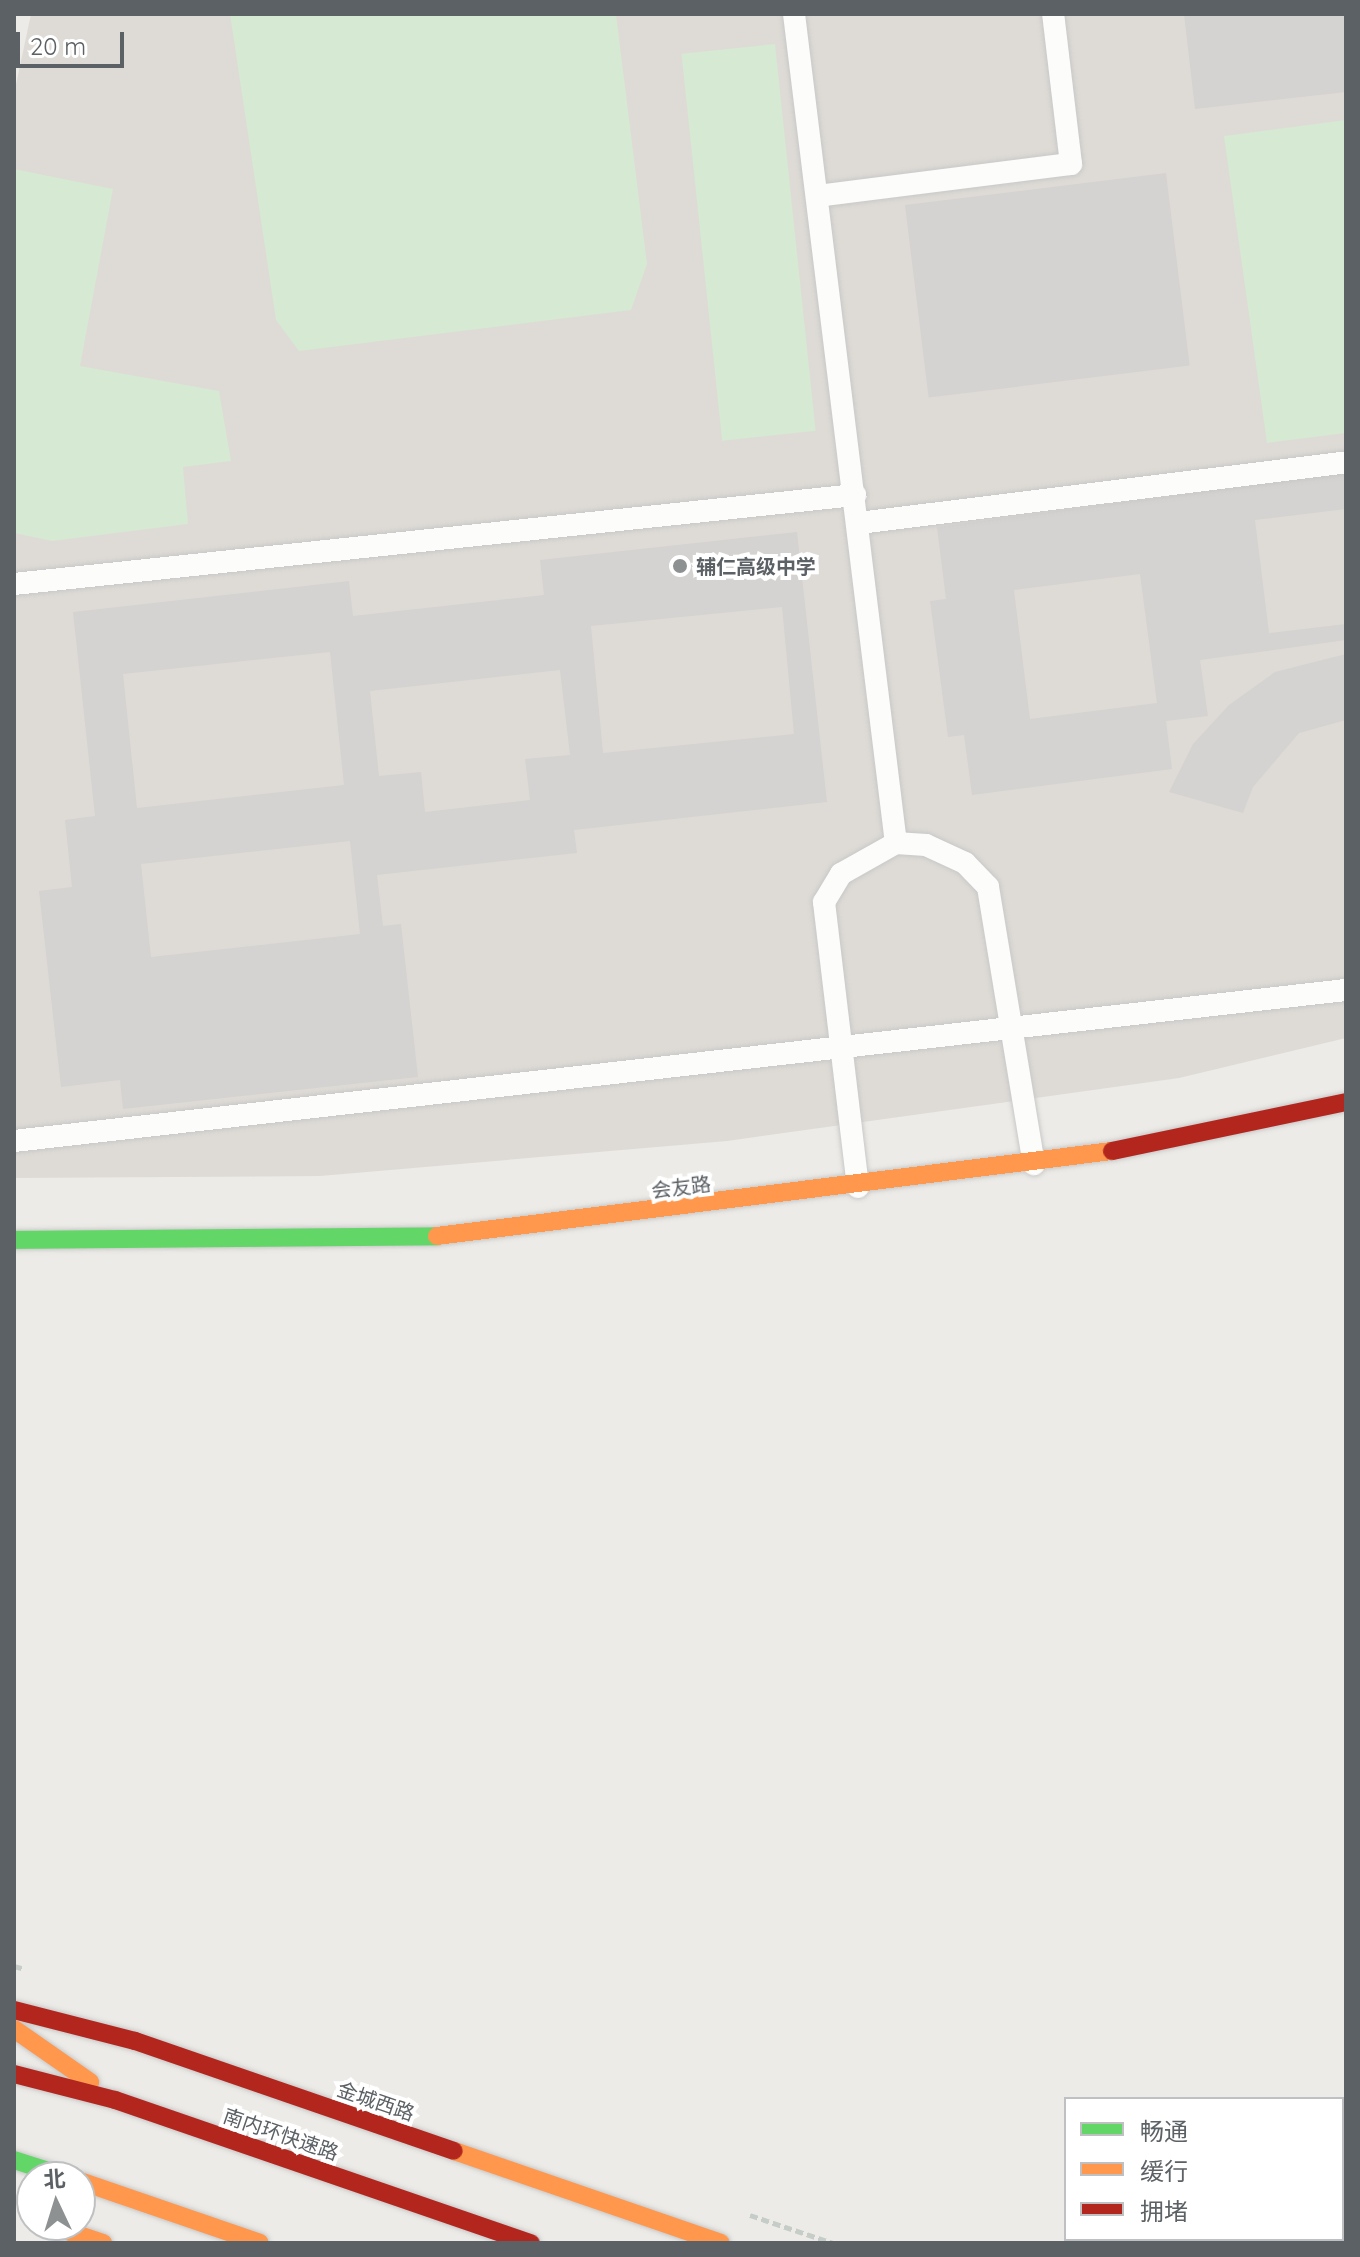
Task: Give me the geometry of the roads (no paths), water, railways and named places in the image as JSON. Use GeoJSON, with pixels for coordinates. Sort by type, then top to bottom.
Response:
{"type":"FeatureCollection","features":[{"type":"Feature","properties":{"kind":"main road","name":"会友路"},"geometry":{"type":"LineString","coordinates":[[14,1240],[381,1241],[1034,1164],[1346,1102]]}},
{"type":"Feature","properties":{"kind":"main road","name":"金城西路"},"geometry":{"type":"LineString","coordinates":[[14,2010],[135,2041],[721,2243]]}},
{"type":"Feature","properties":{"kind":"main road"},"geometry":{"type":"LineString","coordinates":[[14,2029],[115,2100]]}},
{"type":"Feature","properties":{"kind":"main road","name":"南内环快速路"},"geometry":{"type":"LineString","coordinates":[[14,2074],[115,2100],[531,2243]]}},
{"type":"Feature","properties":{"kind":"main road"},"geometry":{"type":"LineString","coordinates":[[96,2187],[260,2243]]}},
{"type":"Feature","properties":{"kind":"lane"},"geometry":{"type":"LineString","coordinates":[[794,14],[896,843]]}},
{"type":"Feature","properties":{"kind":"lane"},"geometry":{"type":"LineString","coordinates":[[817,196],[1071,164],[1053,14]]}},
{"type":"Feature","properties":{"kind":"lane"},"geometry":{"type":"LineString","coordinates":[[859,523],[1346,462]]}},
{"type":"Feature","properties":{"kind":"lane"},"geometry":{"type":"LineString","coordinates":[[14,584],[855,495]]}},
{"type":"Feature","properties":{"kind":"lane"},"geometry":{"type":"LineString","coordinates":[[858,1187],[824,902],[841,874],[896,843],[926,845],[965,863],[988,887],[1034,1164]]}},
{"type":"Feature","properties":{"kind":"lane"},"geometry":{"type":"LineString","coordinates":[[14,1141],[1014,1033],[1346,990]]}},
{"type":"Feature","properties":{"kind":"place","name":"辅仁高级中学"},"geometry":{"type":"Point","coordinates":[680,566]}}]}
